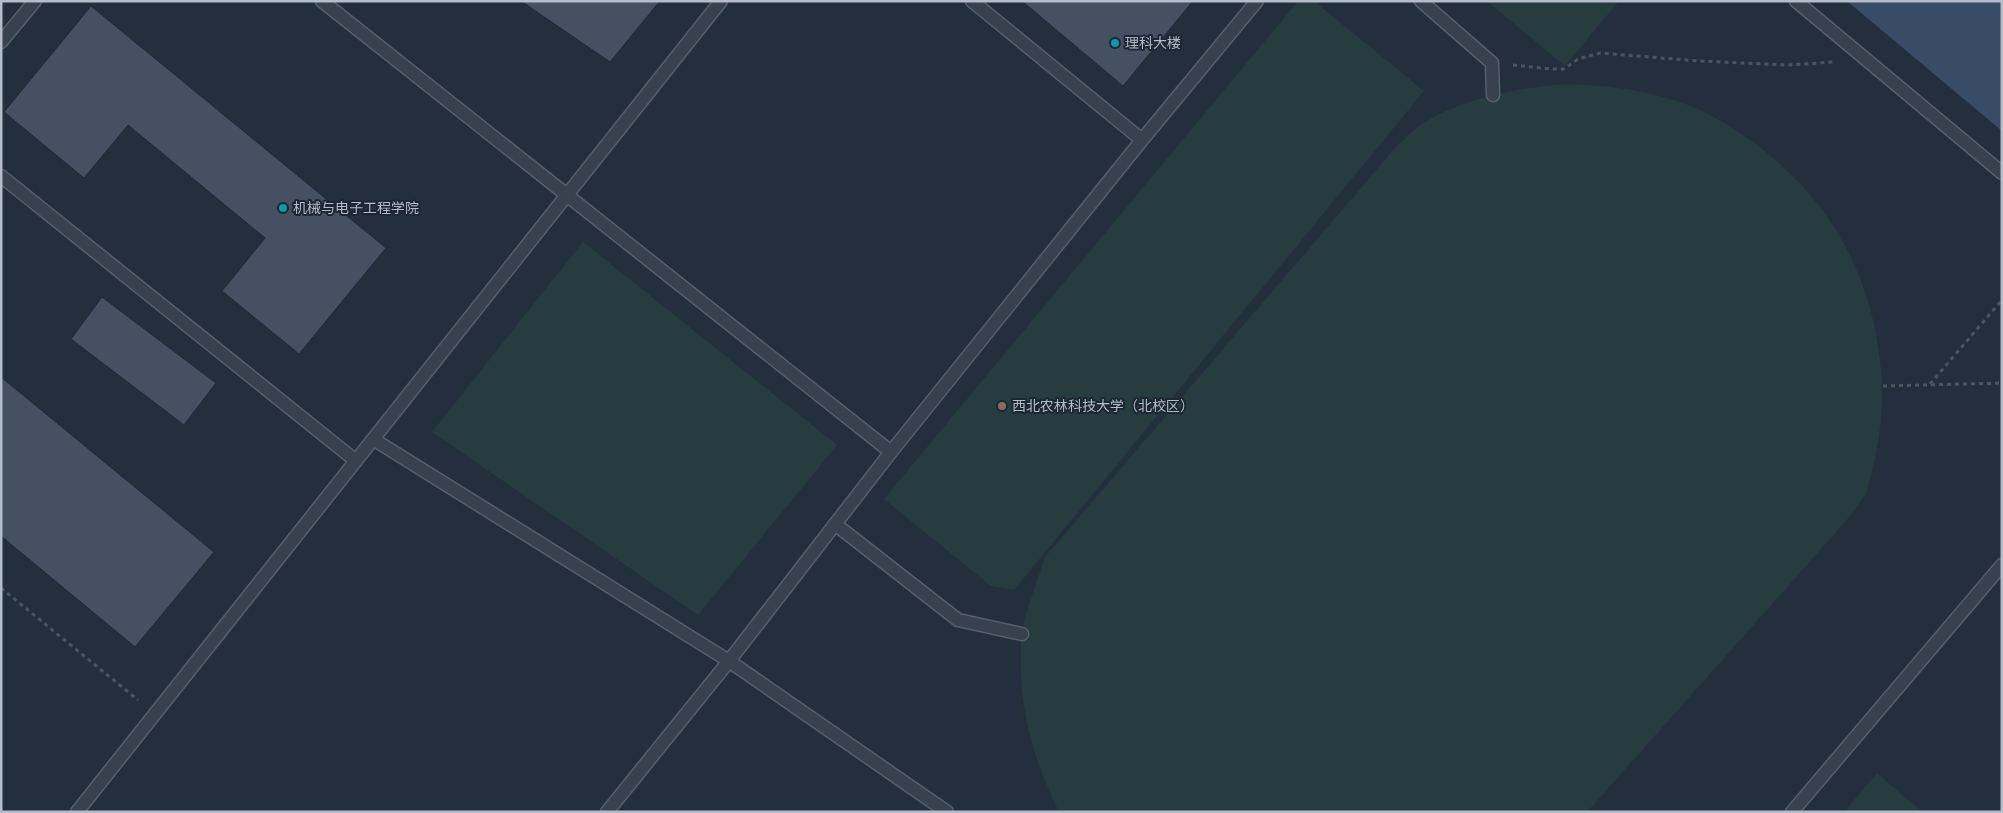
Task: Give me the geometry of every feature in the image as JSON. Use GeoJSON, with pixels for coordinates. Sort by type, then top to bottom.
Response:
{"type":"FeatureCollection","features":[{"type":"Feature","properties":{"kind":"lane"},"geometry":{"type":"LineString","coordinates":[[1,42],[35,1]]}},
{"type":"Feature","properties":{"kind":"lane"},"geometry":{"type":"LineString","coordinates":[[322,1],[891,452]]}},
{"type":"Feature","properties":{"kind":"lane"},"geometry":{"type":"LineString","coordinates":[[77,812],[721,1]]}},
{"type":"Feature","properties":{"kind":"lane"},"geometry":{"type":"LineString","coordinates":[[972,1],[1142,140]]}},
{"type":"Feature","properties":{"kind":"lane"},"geometry":{"type":"LineString","coordinates":[[607,812],[729,661],[891,452],[1142,140],[1257,1]]}},
{"type":"Feature","properties":{"kind":"lane"},"geometry":{"type":"LineString","coordinates":[[1421,1],[1492,63],[1492,95]]}},
{"type":"Feature","properties":{"kind":"lane"},"geometry":{"type":"LineString","coordinates":[[1796,1],[2002,173]]}},
{"type":"Feature","properties":{"kind":"lane"},"geometry":{"type":"LineString","coordinates":[[1,176],[356,461]]}},
{"type":"Feature","properties":{"kind":"lane"},"geometry":{"type":"LineString","coordinates":[[373,439],[729,661],[947,812]]}},
{"type":"Feature","properties":{"kind":"lane"},"geometry":{"type":"LineString","coordinates":[[835,524],[958,620],[1022,634]]}},
{"type":"Feature","properties":{"kind":"lane"},"geometry":{"type":"LineString","coordinates":[[1792,812],[2002,565]]}},
{"type":"Feature","properties":{"kind":"path"},"geometry":{"type":"LineString","coordinates":[[1492,63],[1551,70],[1564,69],[1578,59],[1600,53],[1699,61],[1787,65],[1868,61]]}},
{"type":"Feature","properties":{"kind":"path"},"geometry":{"type":"LineString","coordinates":[[1930,384],[2002,300]]}},
{"type":"Feature","properties":{"kind":"path"},"geometry":{"type":"LineString","coordinates":[[1883,386],[2002,383]]}},
{"type":"Feature","properties":{"kind":"path"},"geometry":{"type":"LineString","coordinates":[[1,588],[154,714]]}},
{"type":"Feature","properties":{"kind":"green space"},"geometry":{"type":"Polygon","coordinates":[[[1298,1],[1314,1],[1424,91],[1014,590],[991,586],[884,499],[1298,1]]]}},
{"type":"Feature","properties":{"kind":"green space"},"geometry":{"type":"Polygon","coordinates":[[[1487,1],[1619,1],[1565,66],[1487,1]]]}},
{"type":"Feature","properties":{"kind":"green space"},"geometry":{"type":"Polygon","coordinates":[[[1566,84],[1634,90],[1674,100],[1706,113],[1745,136],[1781,165],[1805,189],[1825,215],[1843,242],[1857,272],[1868,303],[1876,336],[1881,370],[1882,410],[1879,436],[1866,493],[1862,500],[1846,521],[1587,812],[1059,812],[1050,794],[1030,737],[1021,677],[1021,643],[1024,625],[1045,557],[1396,147],[1410,134],[1425,122],[1441,113],[1476,100],[1511,91],[1566,84]]]}},
{"type":"Feature","properties":{"kind":"green space"},"geometry":{"type":"Polygon","coordinates":[[[583,242],[837,445],[698,615],[432,432],[583,242]]]}},
{"type":"Feature","properties":{"kind":"green space"},"geometry":{"type":"Polygon","coordinates":[[[1877,773],[1922,812],[1844,812],[1877,773]]]}},
{"type":"Feature","properties":{"kind":"water"},"geometry":{"type":"Polygon","coordinates":[[[1847,1],[2002,1],[2002,131],[1847,1]]]}},
{"type":"Feature","properties":{"kind":"building"},"geometry":{"type":"Polygon","coordinates":[[[521,1],[660,1],[610,62],[521,1]]]}},
{"type":"Feature","properties":{"kind":"building","name":"理科大楼"},"geometry":{"type":"Polygon","coordinates":[[[1022,1],[1193,1],[1123,86],[1022,1]]]}},
{"type":"Feature","properties":{"kind":"building","name":"机械与电子工程学院"},"geometry":{"type":"Polygon","coordinates":[[[91,6],[386,248],[299,354],[222,291],[265,238],[128,125],[84,178],[4,112],[91,6]]]}},
{"type":"Feature","properties":{"kind":"building"},"geometry":{"type":"Polygon","coordinates":[[[102,297],[216,383],[184,425],[71,339],[102,297]]]}},
{"type":"Feature","properties":{"kind":"building"},"geometry":{"type":"Polygon","coordinates":[[[1,377],[214,552],[135,647],[1,536],[1,377]]]}},
{"type":"Feature","properties":{"kind":"place","name":"理科大楼"},"geometry":{"type":"Point","coordinates":[1115,43]}},
{"type":"Feature","properties":{"kind":"place","name":"机械与电子工程学院"},"geometry":{"type":"Point","coordinates":[283,208]}},
{"type":"Feature","properties":{"kind":"place","name":"西北农林科技大学（北校区）"},"geometry":{"type":"Point","coordinates":[1002,406]}}]}
